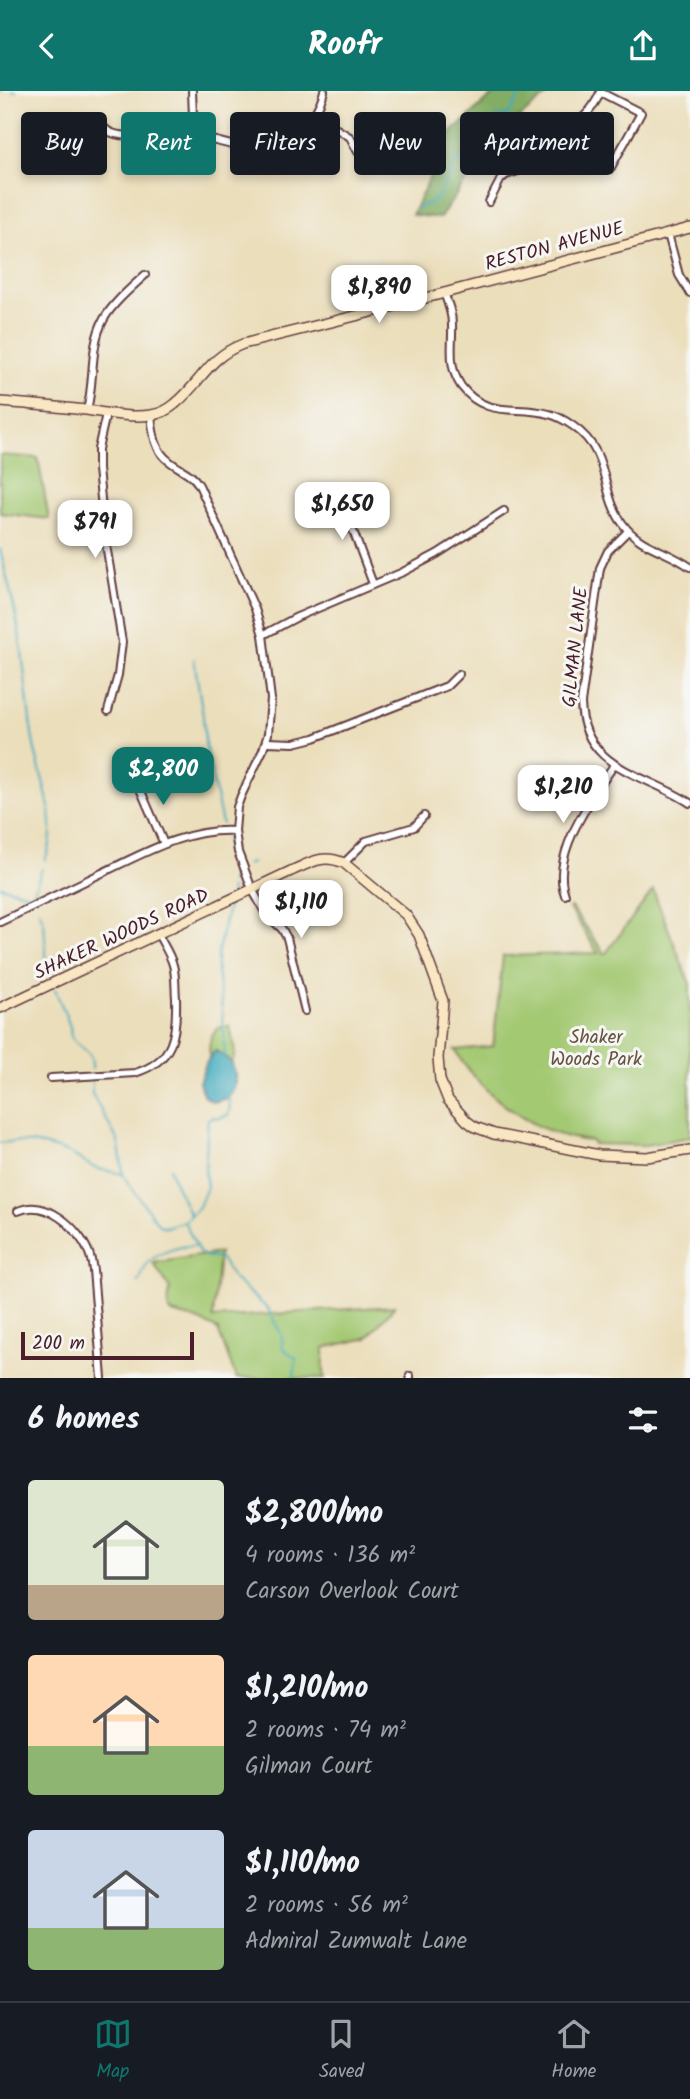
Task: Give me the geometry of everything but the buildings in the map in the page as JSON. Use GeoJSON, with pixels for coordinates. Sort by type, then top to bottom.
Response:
{"type":"FeatureCollection","features":[{"type":"Feature","properties":{"kind":"street"},"geometry":{"type":"LineString","coordinates":[[192,91],[193,112]]}},
{"type":"Feature","properties":{"kind":"street"},"geometry":{"type":"LineString","coordinates":[[315,112],[324,91]]}},
{"type":"Feature","properties":{"kind":"street"},"geometry":{"type":"LineString","coordinates":[[489,202],[501,179],[511,172],[536,165],[547,149],[546,137],[586,116],[601,91],[641,113],[614,162]]}},
{"type":"Feature","properties":{"kind":"street"},"geometry":{"type":"LineString","coordinates":[[340,130],[354,144]]}},
{"type":"Feature","properties":{"kind":"street","name":"RESTON AVENUE"},"geometry":{"type":"LineString","coordinates":[[151,415],[174,405],[214,360],[232,348],[690,228]]}},
{"type":"Feature","properties":{"kind":"street"},"geometry":{"type":"LineString","coordinates":[[668,234],[679,275],[690,293]]}},
{"type":"Feature","properties":{"kind":"street"},"geometry":{"type":"LineString","coordinates":[[87,410],[101,326],[110,310],[145,275]]}},
{"type":"Feature","properties":{"kind":"street"},"geometry":{"type":"LineString","coordinates":[[444,293],[452,316],[451,358],[456,376],[463,387],[474,399],[495,409],[551,414],[577,429],[596,452],[606,475],[615,510],[628,531],[641,541],[690,567]]}},
{"type":"Feature","properties":{"kind":"street"},"geometry":{"type":"LineString","coordinates":[[0,402],[106,414],[151,415],[159,450],[168,461],[187,471],[199,485],[255,609],[263,635],[271,699],[267,742],[237,807],[235,831],[240,859],[265,914],[282,929],[286,938],[305,1011]]}},
{"type":"Feature","properties":{"kind":"street"},"geometry":{"type":"LineString","coordinates":[[106,414],[98,449],[98,469],[105,538],[122,642],[118,675],[108,711]]}},
{"type":"Feature","properties":{"kind":"street"},"geometry":{"type":"LineString","coordinates":[[338,487],[344,497],[352,528],[373,584]]}},
{"type":"Feature","properties":{"kind":"street"},"geometry":{"type":"LineString","coordinates":[[263,635],[297,617],[437,555],[505,510]]}},
{"type":"Feature","properties":{"kind":"street","name":"GILMAN LANE"},"geometry":{"type":"LineString","coordinates":[[628,531],[608,551],[600,568],[582,703],[583,723],[590,740],[614,765],[690,803]]}},
{"type":"Feature","properties":{"kind":"street"},"geometry":{"type":"LineString","coordinates":[[267,742],[284,744],[305,741],[447,686],[459,674]]}},
{"type":"Feature","properties":{"kind":"street"},"geometry":{"type":"LineString","coordinates":[[565,895],[561,876],[573,835],[614,765]]}},
{"type":"Feature","properties":{"kind":"street"},"geometry":{"type":"LineString","coordinates":[[137,782],[164,844]]}},
{"type":"Feature","properties":{"kind":"street"},"geometry":{"type":"LineString","coordinates":[[424,816],[414,827],[366,841],[344,863],[405,915],[419,935],[443,1001],[438,1058],[440,1080],[448,1100],[467,1121],[494,1134],[599,1155],[647,1157],[690,1150]]}},
{"type":"Feature","properties":{"kind":"street"},"geometry":{"type":"LineString","coordinates":[[0,922],[164,844],[193,834],[235,831]]}},
{"type":"Feature","properties":{"kind":"street","name":"SHAKER WOODS ROAD"},"geometry":{"type":"LineString","coordinates":[[0,1008],[319,859],[334,859],[344,863]]}},
{"type":"Feature","properties":{"kind":"street"},"geometry":{"type":"LineString","coordinates":[[51,1078],[135,1073],[146,1070],[163,1057],[174,1036],[176,991],[173,965],[158,934]]}},
{"type":"Feature","properties":{"kind":"street"},"geometry":{"type":"LineString","coordinates":[[18,1211],[28,1207],[41,1209],[57,1217],[75,1232],[89,1253],[93,1269],[102,1378]]}},
{"type":"Feature","properties":{"kind":"green space"},"geometry":{"type":"Polygon","coordinates":[[[497,91],[552,91],[526,112],[474,112],[497,91]]]}},
{"type":"Feature","properties":{"kind":"green space"},"geometry":{"type":"Polygon","coordinates":[[[460,125],[460,175],[470,175],[440,218],[412,215],[431,175],[446,175],[446,144],[451,133],[460,125]]]}},
{"type":"Feature","properties":{"kind":"green space"},"geometry":{"type":"Polygon","coordinates":[[[0,455],[38,458],[49,519],[0,513],[0,455]]]}},
{"type":"Feature","properties":{"kind":"green space","name":"Shaker Woods Park"},"geometry":{"type":"Polygon","coordinates":[[[653,890],[690,984],[690,1137],[645,1145],[593,1144],[592,1141],[551,1132],[513,1112],[496,1098],[480,1083],[455,1050],[493,1046],[503,956],[598,953],[569,908],[571,907],[606,953],[653,890]]]}},
{"type":"Feature","properties":{"kind":"green space"},"geometry":{"type":"Polygon","coordinates":[[[222,1026],[229,1026],[233,1040],[235,1050],[231,1063],[217,1051],[209,1058],[212,1036],[222,1026]]]}},
{"type":"Feature","properties":{"kind":"green space"},"geometry":{"type":"Polygon","coordinates":[[[219,1253],[213,1318],[395,1306],[367,1338],[324,1348],[325,1378],[236,1378],[218,1330],[170,1311],[170,1289],[153,1263],[219,1253]]]}},
{"type":"Feature","properties":{"kind":"water"},"geometry":{"type":"Polygon","coordinates":[[[215,1051],[232,1064],[235,1084],[228,1098],[214,1102],[204,1096],[199,1082],[207,1061],[215,1051]]]}},
{"type":"Feature","properties":{"kind":"waterway"},"geometry":{"type":"LineString","coordinates":[[416,208],[436,199],[456,163],[477,145],[488,124],[512,110],[521,91]]}},
{"type":"Feature","properties":{"kind":"waterway"},"geometry":{"type":"LineString","coordinates":[[0,549],[17,623],[33,740],[48,800],[51,831],[45,860]]}},
{"type":"Feature","properties":{"kind":"waterway"},"geometry":{"type":"LineString","coordinates":[[194,659],[205,743],[222,824]]}},
{"type":"Feature","properties":{"kind":"waterway"},"geometry":{"type":"LineString","coordinates":[[226,838],[232,872],[231,883]]}},
{"type":"Feature","properties":{"kind":"waterway"},"geometry":{"type":"LineString","coordinates":[[247,865],[253,862]]}},
{"type":"Feature","properties":{"kind":"waterway"},"geometry":{"type":"LineString","coordinates":[[33,894],[42,869]]}},
{"type":"Feature","properties":{"kind":"waterway"},"geometry":{"type":"LineString","coordinates":[[0,886],[32,895]]}},
{"type":"Feature","properties":{"kind":"waterway"},"geometry":{"type":"LineString","coordinates":[[230,895],[231,888]]}},
{"type":"Feature","properties":{"kind":"waterway"},"geometry":{"type":"LineString","coordinates":[[225,1056],[217,955],[228,907]]}},
{"type":"Feature","properties":{"kind":"waterway"},"geometry":{"type":"LineString","coordinates":[[39,909],[44,922],[47,969]]}},
{"type":"Feature","properties":{"kind":"waterway"},"geometry":{"type":"LineString","coordinates":[[55,989],[69,1023],[71,1036],[91,1057],[92,1069]]}},
{"type":"Feature","properties":{"kind":"waterway"},"geometry":{"type":"LineString","coordinates":[[92,1079],[92,1094],[118,1141],[124,1177],[159,1225],[166,1227],[184,1221],[199,1252],[221,1259],[234,1279],[268,1309],[282,1336],[283,1349],[296,1358],[294,1378]]}},
{"type":"Feature","properties":{"kind":"waterway"},"geometry":{"type":"LineString","coordinates":[[185,1220],[199,1207],[207,1187],[205,1174],[208,1119],[228,1115],[228,1098]]}},
{"type":"Feature","properties":{"kind":"waterway"},"geometry":{"type":"LineString","coordinates":[[0,1143],[18,1142],[45,1146],[71,1154],[95,1168],[122,1174]]}},
{"type":"Feature","properties":{"kind":"waterway"},"geometry":{"type":"LineString","coordinates":[[170,1168],[190,1215]]}},
{"type":"Feature","properties":{"kind":"waterway"},"geometry":{"type":"LineString","coordinates":[[138,1282],[149,1262],[160,1254],[194,1246]]}}]}
